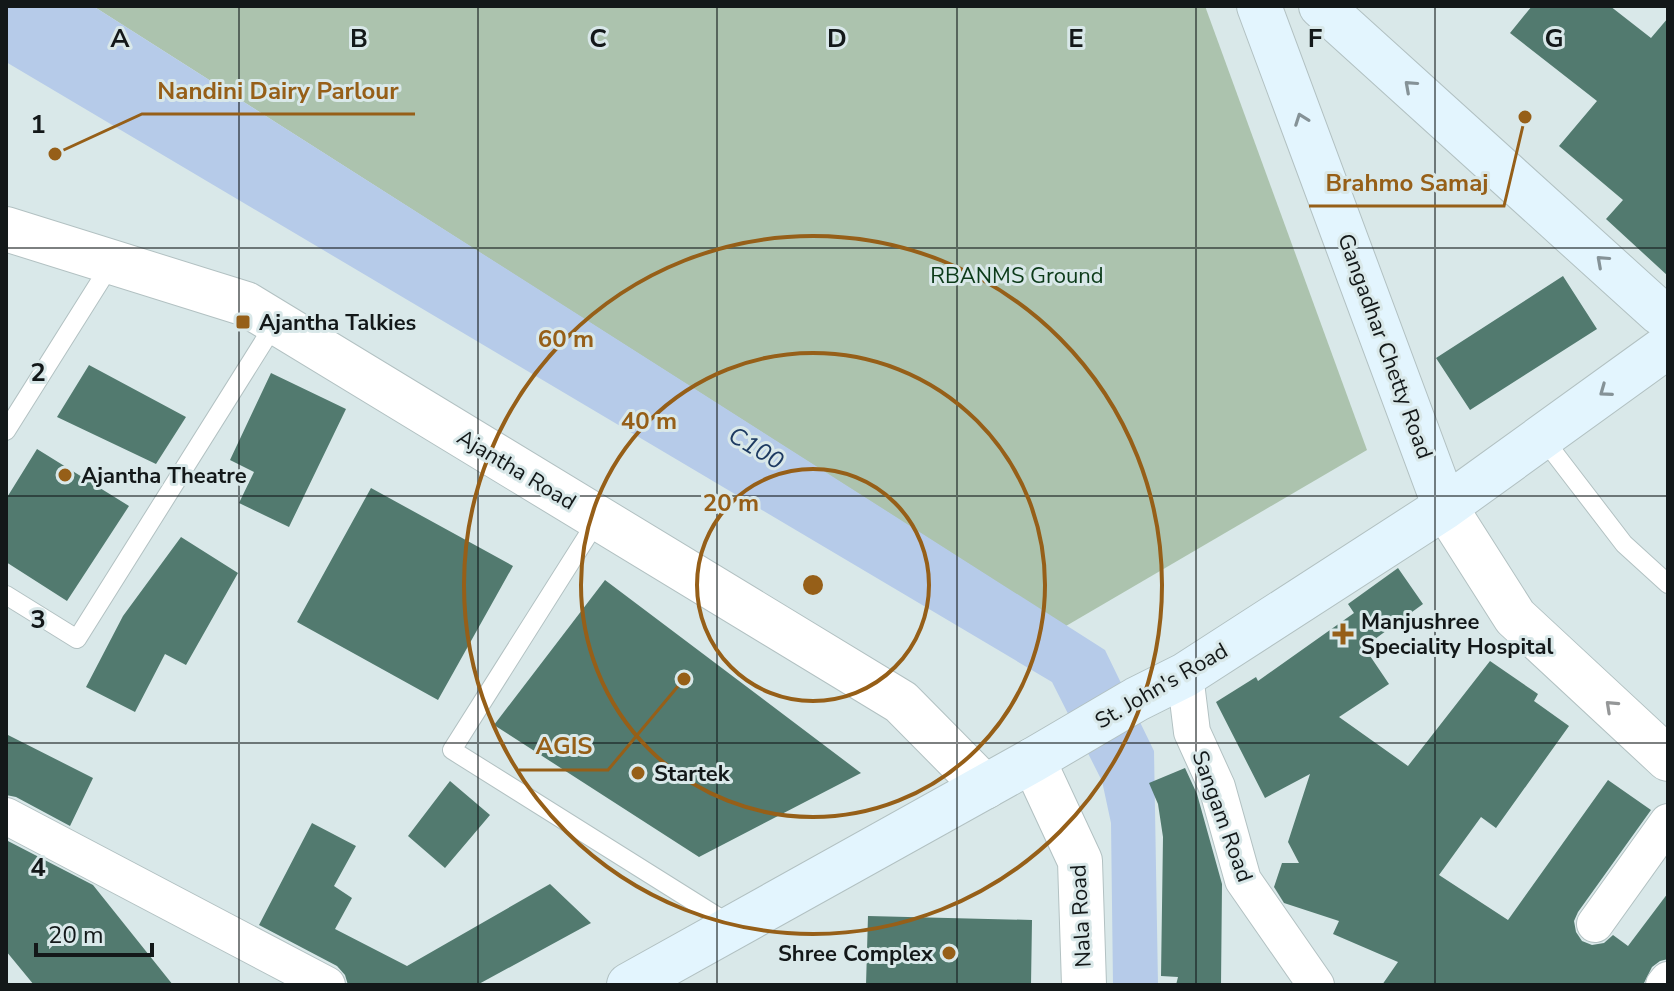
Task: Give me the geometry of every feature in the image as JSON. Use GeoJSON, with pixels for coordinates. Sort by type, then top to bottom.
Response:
{"type":"FeatureCollection","features":[{"type":"Feature","properties":{"kind":"main road","name":"Gangadhar Chetty Road"},"geometry":{"type":"LineString","coordinates":[[1259,6],[1445,507]]}},
{"type":"Feature","properties":{"kind":"main road"},"geometry":{"type":"LineString","coordinates":[[1321,6],[1648,303],[1660,313],[1668,315]]}},
{"type":"Feature","properties":{"kind":"main road","name":"St. John's Road"},"geometry":{"type":"LineString","coordinates":[[629,985],[1137,699],[1185,675],[1445,507],[1668,346]]}},
{"type":"Feature","properties":{"kind":"street","name":"Ajantha Road"},"geometry":{"type":"LineString","coordinates":[[6,229],[246,304],[901,702],[985,787]]}},
{"type":"Feature","properties":{"kind":"street"},"geometry":{"type":"LineString","coordinates":[[1445,507],[1515,617],[1668,759]]}},
{"type":"Feature","properties":{"kind":"street","name":"Sangam Road"},"geometry":{"type":"LineString","coordinates":[[1185,675],[1192,732],[1217,787],[1243,880],[1316,985]]}},
{"type":"Feature","properties":{"kind":"street","name":"Nala Road"},"geometry":{"type":"LineString","coordinates":[[1046,752],[1080,861],[1084,985]]}},
{"type":"Feature","properties":{"kind":"street"},"geometry":{"type":"LineString","coordinates":[[6,816],[327,985]]}},
{"type":"Feature","properties":{"kind":"street"},"geometry":{"type":"LineString","coordinates":[[1595,924],[1668,822]]}},
{"type":"Feature","properties":{"kind":"street"},"geometry":{"type":"LineString","coordinates":[[1664,985],[1668,980]]}},
{"type":"Feature","properties":{"kind":"lane"},"geometry":{"type":"LineString","coordinates":[[6,431],[111,264]]}},
{"type":"Feature","properties":{"kind":"lane"},"geometry":{"type":"LineString","coordinates":[[6,595],[77,639],[276,322]]}},
{"type":"Feature","properties":{"kind":"lane"},"geometry":{"type":"LineString","coordinates":[[1542,437],[1624,544],[1668,584]]}},
{"type":"Feature","properties":{"kind":"lane"},"geometry":{"type":"LineString","coordinates":[[598,519],[452,750],[733,927]]}},
{"type":"Feature","properties":{"kind":"green space","name":"RBANMS Ground"},"geometry":{"type":"Polygon","coordinates":[[[93,6],[1205,6],[1367,450],[1066,626],[93,6]]]}},
{"type":"Feature","properties":{"kind":"water","name":"C100"},"geometry":{"type":"Polygon","coordinates":[[[6,6],[93,6],[1105,650],[1154,751],[1158,985],[1113,985],[1111,823],[1102,781],[1052,682],[6,62],[6,6]]]}},
{"type":"Feature","properties":{"kind":"building"},"geometry":{"type":"Polygon","coordinates":[[[1532,6],[1610,6],[1651,38],[1668,18],[1668,276],[1606,219],[1623,200],[1559,146],[1597,101],[1510,33],[1532,6]]]}},
{"type":"Feature","properties":{"kind":"building"},"geometry":{"type":"Polygon","coordinates":[[[1563,276],[1597,329],[1470,410],[1436,358],[1563,276]]]}},
{"type":"Feature","properties":{"kind":"building"},"geometry":{"type":"Polygon","coordinates":[[[89,365],[186,417],[156,464],[57,417],[89,365]]]}},
{"type":"Feature","properties":{"kind":"building"},"geometry":{"type":"Polygon","coordinates":[[[271,373],[346,409],[289,527],[239,503],[254,472],[230,460],[271,373]]]}},
{"type":"Feature","properties":{"kind":"building"},"geometry":{"type":"Polygon","coordinates":[[[37,449],[129,506],[67,601],[6,562],[6,499],[37,449]]]}},
{"type":"Feature","properties":{"kind":"building"},"geometry":{"type":"Polygon","coordinates":[[[371,488],[513,566],[438,700],[297,622],[371,488]]]}},
{"type":"Feature","properties":{"kind":"building"},"geometry":{"type":"Polygon","coordinates":[[[181,537],[238,573],[186,665],[165,654],[135,712],[86,687],[123,616],[181,537]]]}},
{"type":"Feature","properties":{"kind":"building"},"geometry":{"type":"Polygon","coordinates":[[[1398,568],[1423,604],[1364,647],[1389,684],[1339,717],[1408,766],[1490,661],[1538,694],[1534,701],[1569,726],[1496,828],[1481,817],[1439,875],[1508,920],[1608,780],[1651,810],[1574,921],[1582,941],[1592,945],[1604,943],[1613,935],[1628,946],[1668,893],[1668,959],[1652,967],[1643,985],[1382,985],[1398,962],[1333,934],[1339,921],[1284,903],[1274,887],[1282,863],[1299,863],[1288,842],[1310,774],[1265,798],[1216,702],[1256,677],[1258,681],[1354,613],[1348,604],[1398,568]]]}},
{"type":"Feature","properties":{"kind":"building"},"geometry":{"type":"Polygon","coordinates":[[[605,580],[861,773],[699,857],[494,725],[605,580]]]}},
{"type":"Feature","properties":{"kind":"building"},"geometry":{"type":"Polygon","coordinates":[[[6,734],[93,778],[70,826],[16,797],[6,795],[6,734]]]}},
{"type":"Feature","properties":{"kind":"building"},"geometry":{"type":"Polygon","coordinates":[[[1185,768],[1197,794],[1222,884],[1221,985],[1176,985],[1178,977],[1161,976],[1163,837],[1158,804],[1149,783],[1185,768]]]}},
{"type":"Feature","properties":{"kind":"building"},"geometry":{"type":"Polygon","coordinates":[[[450,781],[490,815],[445,868],[408,836],[450,781]]]}},
{"type":"Feature","properties":{"kind":"building"},"geometry":{"type":"Polygon","coordinates":[[[312,823],[356,846],[334,886],[352,898],[335,929],[407,966],[550,884],[591,923],[477,985],[348,985],[345,975],[337,966],[259,925],[312,823]]]}},
{"type":"Feature","properties":{"kind":"building"},"geometry":{"type":"Polygon","coordinates":[[[6,840],[93,885],[173,985],[34,985],[6,951],[6,840]]]}},
{"type":"Feature","properties":{"kind":"building","name":"Shree Complex"},"geometry":{"type":"Polygon","coordinates":[[[868,916],[1032,920],[1031,985],[866,985],[868,916]]]}},
{"type":"Feature","properties":{"kind":"place","name":"Brahmo Samaj"},"geometry":{"type":"Point","coordinates":[1525,117]}},
{"type":"Feature","properties":{"kind":"place","name":"Nandini Dairy Parlour"},"geometry":{"type":"Point","coordinates":[55,154]}},
{"type":"Feature","properties":{"kind":"place","name":"Ajantha Talkies"},"geometry":{"type":"Point","coordinates":[243,322]}},
{"type":"Feature","properties":{"kind":"place","name":"Ajantha Theatre"},"geometry":{"type":"Point","coordinates":[65,475]}},
{"type":"Feature","properties":{"kind":"place","name":"Manjushree Speciality Hospital"},"geometry":{"type":"Point","coordinates":[1343,634]}},
{"type":"Feature","properties":{"kind":"place","name":"AGIS"},"geometry":{"type":"Point","coordinates":[684,679]}},
{"type":"Feature","properties":{"kind":"place","name":"Startek"},"geometry":{"type":"Point","coordinates":[638,773]}},
{"type":"Feature","properties":{"kind":"place","name":"Shree Complex"},"geometry":{"type":"Point","coordinates":[949,953]}}]}
